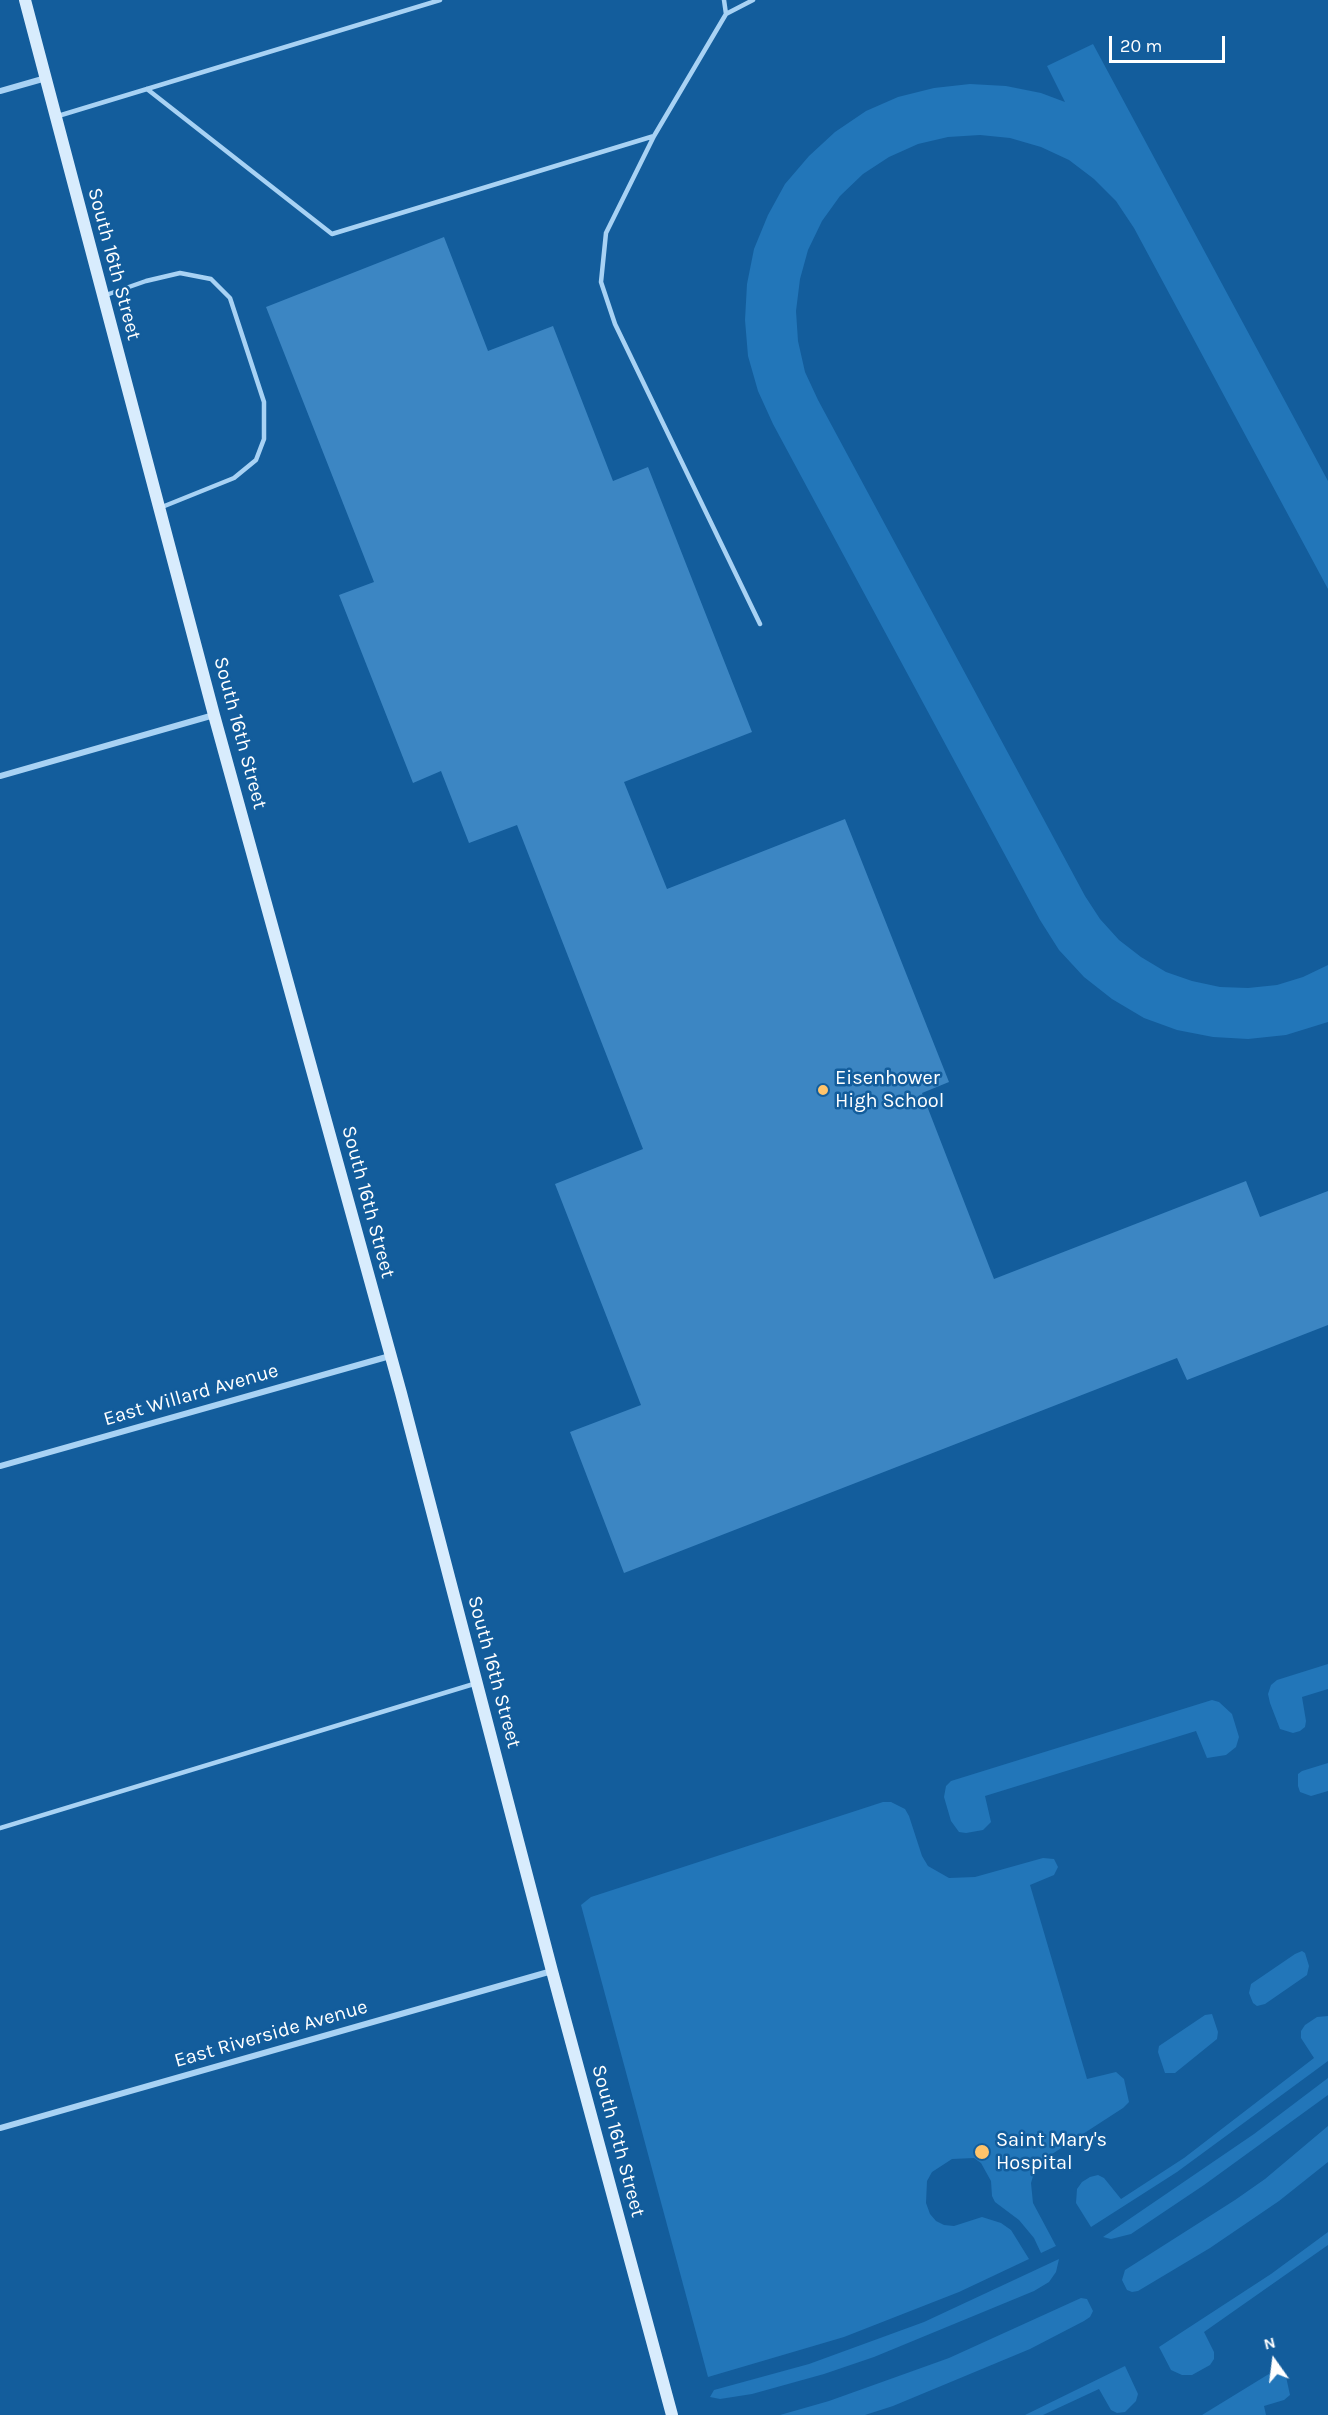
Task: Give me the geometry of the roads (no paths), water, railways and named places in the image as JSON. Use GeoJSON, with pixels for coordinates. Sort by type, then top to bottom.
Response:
{"type":"FeatureCollection","features":[{"type":"Feature","properties":{"kind":"street","name":"South 16th Street"},"geometry":{"type":"LineString","coordinates":[[25,0],[214,715],[390,1356],[672,2415]]}},
{"type":"Feature","properties":{"kind":"street"},"geometry":{"type":"LineString","coordinates":[[0,91],[46,78]]}},
{"type":"Feature","properties":{"kind":"street"},"geometry":{"type":"LineString","coordinates":[[0,776],[214,715]]}},
{"type":"Feature","properties":{"kind":"street","name":"East Willard Avenue"},"geometry":{"type":"LineString","coordinates":[[0,1466],[390,1356]]}},
{"type":"Feature","properties":{"kind":"street","name":"East Riverside Avenue"},"geometry":{"type":"LineString","coordinates":[[0,2128],[552,1971]]}},
{"type":"Feature","properties":{"kind":"lane"},"geometry":{"type":"LineString","coordinates":[[56,117],[440,0]]}},
{"type":"Feature","properties":{"kind":"lane"},"geometry":{"type":"LineString","coordinates":[[724,0],[726,14]]}},
{"type":"Feature","properties":{"kind":"lane"},"geometry":{"type":"LineString","coordinates":[[753,0],[726,14],[654,136],[606,233],[601,282],[615,324],[759,624]]}},
{"type":"Feature","properties":{"kind":"lane"},"geometry":{"type":"LineString","coordinates":[[147,89],[332,234],[654,136]]}},
{"type":"Feature","properties":{"kind":"lane"},"geometry":{"type":"LineString","coordinates":[[103,296],[146,281],[180,273],[211,279],[230,298],[264,402],[264,439],[256,460],[234,478],[159,508]]}},
{"type":"Feature","properties":{"kind":"lane"},"geometry":{"type":"LineString","coordinates":[[0,1828],[477,1683]]}},
{"type":"Feature","properties":{"kind":"place","name":"Eisenhower High School"},"geometry":{"type":"Point","coordinates":[823,1090]}},
{"type":"Feature","properties":{"kind":"place","name":"Saint Mary's Hospital"},"geometry":{"type":"Point","coordinates":[982,2152]}}]}
